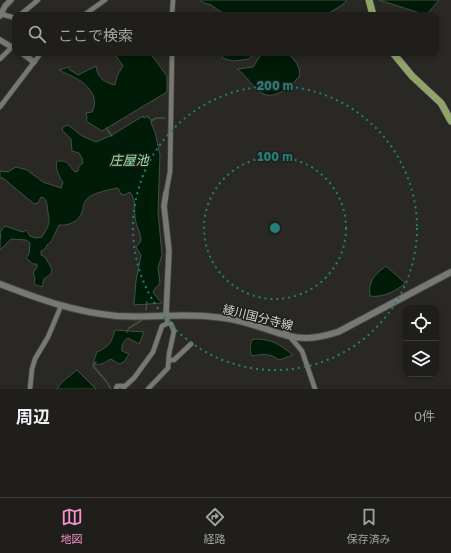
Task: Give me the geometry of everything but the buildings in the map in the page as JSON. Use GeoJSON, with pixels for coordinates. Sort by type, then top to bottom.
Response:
{"type":"FeatureCollection","features":[{"type":"Feature","properties":{"kind":"main road"},"geometry":{"type":"LineString","coordinates":[[369,0],[372,12]]}},
{"type":"Feature","properties":{"kind":"main road"},"geometry":{"type":"LineString","coordinates":[[395,56],[412,76],[441,103],[451,121]]}},
{"type":"Feature","properties":{"kind":"main road","name":"綾川国分寺線"},"geometry":{"type":"LineString","coordinates":[[0,284],[61,306],[80,311],[118,316],[192,315],[231,320],[308,338],[327,336],[338,332],[451,272]]}},
{"type":"Feature","properties":{"kind":"street"},"geometry":{"type":"LineString","coordinates":[[11,0],[5,6],[1,15],[12,17]]}},
{"type":"Feature","properties":{"kind":"street"},"geometry":{"type":"LineString","coordinates":[[24,12],[38,0]]}},
{"type":"Feature","properties":{"kind":"street"},"geometry":{"type":"LineString","coordinates":[[88,12],[105,0]]}},
{"type":"Feature","properties":{"kind":"street"},"geometry":{"type":"LineString","coordinates":[[172,12],[173,0]]}},
{"type":"Feature","properties":{"kind":"street"},"geometry":{"type":"LineString","coordinates":[[0,40],[12,47]]}},
{"type":"Feature","properties":{"kind":"street"},"geometry":{"type":"LineString","coordinates":[[0,59],[12,49]]}},
{"type":"Feature","properties":{"kind":"street"},"geometry":{"type":"LineString","coordinates":[[26,56],[34,62]]}},
{"type":"Feature","properties":{"kind":"street"},"geometry":{"type":"LineString","coordinates":[[0,107],[39,56]]}},
{"type":"Feature","properties":{"kind":"street"},"geometry":{"type":"LineString","coordinates":[[148,389],[168,368],[170,360],[169,354],[174,331],[171,324],[168,322],[166,315],[169,251],[164,206],[170,172],[172,56]]}},
{"type":"Feature","properties":{"kind":"street"},"geometry":{"type":"LineString","coordinates":[[30,389],[32,369],[35,359],[48,336],[61,306]]}},
{"type":"Feature","properties":{"kind":"street"},"geometry":{"type":"LineString","coordinates":[[116,389],[118,386],[124,388],[134,378],[153,352],[162,326],[168,322]]}},
{"type":"Feature","properties":{"kind":"street"},"geometry":{"type":"LineString","coordinates":[[286,334],[302,350],[315,389]]}},
{"type":"Feature","properties":{"kind":"street"},"geometry":{"type":"LineString","coordinates":[[170,360],[174,360],[191,344]]}},
{"type":"Feature","properties":{"kind":"water"},"geometry":{"type":"Polygon","coordinates":[[[200,0],[347,0],[331,12],[222,12],[211,5],[200,0]]]}},
{"type":"Feature","properties":{"kind":"water"},"geometry":{"type":"Polygon","coordinates":[[[379,0],[439,0],[429,12],[417,12],[379,0]]]}},
{"type":"Feature","properties":{"kind":"water"},"geometry":{"type":"Polygon","coordinates":[[[116,56],[152,56],[167,76],[167,92],[102,131],[86,121],[86,113],[92,112],[94,107],[94,98],[90,90],[79,80],[59,70],[69,67],[70,70],[78,75],[96,66],[102,79],[115,85],[117,76],[123,66],[116,56]]]}},
{"type":"Feature","properties":{"kind":"water"},"geometry":{"type":"Polygon","coordinates":[[[223,56],[252,56],[249,59],[233,61],[222,58],[223,56]]]}},
{"type":"Feature","properties":{"kind":"water"},"geometry":{"type":"Polygon","coordinates":[[[260,56],[291,56],[295,61],[300,73],[299,77],[286,89],[270,95],[259,91],[237,69],[253,67],[260,56]]]}},
{"type":"Feature","properties":{"kind":"water","name":"庄屋池"},"geometry":{"type":"Polygon","coordinates":[[[143,116],[144,118],[148,116],[149,119],[151,119],[160,155],[158,212],[162,255],[158,268],[160,283],[153,293],[162,303],[134,305],[136,281],[141,255],[136,247],[140,243],[141,238],[135,219],[132,195],[130,192],[124,195],[121,194],[118,188],[90,196],[85,201],[81,215],[76,221],[66,225],[59,225],[51,242],[41,251],[41,255],[45,257],[52,269],[51,274],[44,279],[42,287],[36,285],[34,283],[35,278],[33,273],[37,267],[37,264],[33,264],[26,258],[29,254],[30,243],[26,240],[11,239],[0,250],[0,232],[5,226],[23,232],[26,230],[30,236],[36,238],[42,237],[49,223],[47,203],[44,198],[41,197],[38,203],[34,204],[3,178],[0,178],[0,171],[8,172],[16,167],[27,170],[43,182],[61,188],[63,182],[58,172],[57,161],[66,162],[75,172],[78,171],[79,166],[83,163],[79,153],[72,151],[71,139],[62,130],[63,127],[68,125],[82,136],[96,142],[112,135],[143,116]]]}},
{"type":"Feature","properties":{"kind":"water"},"geometry":{"type":"Polygon","coordinates":[[[386,266],[405,283],[398,289],[389,293],[379,296],[370,296],[371,282],[378,272],[386,266]]]}},
{"type":"Feature","properties":{"kind":"water"},"geometry":{"type":"Polygon","coordinates":[[[115,330],[144,332],[139,344],[128,338],[124,342],[122,351],[129,354],[124,362],[119,364],[111,359],[100,364],[93,363],[97,352],[109,344],[115,330]]]}},
{"type":"Feature","properties":{"kind":"water"},"geometry":{"type":"Polygon","coordinates":[[[252,340],[272,341],[293,355],[279,360],[273,356],[252,356],[250,346],[252,340]]]}},
{"type":"Feature","properties":{"kind":"water"},"geometry":{"type":"Polygon","coordinates":[[[77,370],[96,389],[57,389],[62,382],[77,370]]]}},
{"type":"Feature","properties":{"kind":"waterway"},"geometry":{"type":"LineString","coordinates":[[151,121],[156,118],[165,118]]}},
{"type":"Feature","properties":{"kind":"waterway"},"geometry":{"type":"LineString","coordinates":[[106,128],[112,136]]}},
{"type":"Feature","properties":{"kind":"waterway"},"geometry":{"type":"LineString","coordinates":[[146,310],[147,302]]}},
{"type":"Feature","properties":{"kind":"waterway"},"geometry":{"type":"LineString","coordinates":[[127,332],[129,328],[142,320]]}},
{"type":"Feature","properties":{"kind":"waterway"},"geometry":{"type":"LineString","coordinates":[[96,362],[93,366],[111,389]]}}]}
